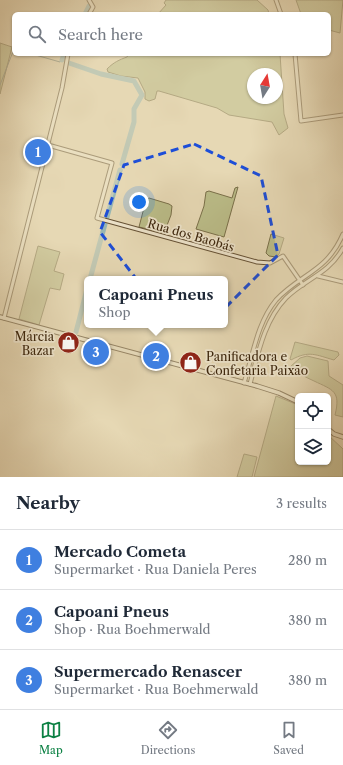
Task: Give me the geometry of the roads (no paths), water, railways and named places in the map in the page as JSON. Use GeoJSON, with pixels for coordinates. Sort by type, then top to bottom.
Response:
{"type":"FeatureCollection","features":[{"type":"Feature","properties":{"kind":"main road"},"geometry":{"type":"LineString","coordinates":[[2,317],[250,384],[279,393],[295,401]]}},
{"type":"Feature","properties":{"kind":"main road"},"geometry":{"type":"LineString","coordinates":[[331,432],[343,437]]}},
{"type":"Feature","properties":{"kind":"street"},"geometry":{"type":"LineString","coordinates":[[89,0],[93,7],[90,12]]}},
{"type":"Feature","properties":{"kind":"street"},"geometry":{"type":"LineString","coordinates":[[276,0],[280,12]]}},
{"type":"Feature","properties":{"kind":"street"},"geometry":{"type":"LineString","coordinates":[[2,317],[48,145],[62,88],[68,56]]}},
{"type":"Feature","properties":{"kind":"street"},"geometry":{"type":"LineString","coordinates":[[295,56],[301,122],[343,114]]}},
{"type":"Feature","properties":{"kind":"street","name":"Rua dos Baobás"},"geometry":{"type":"LineString","coordinates":[[48,145],[112,163],[97,218],[257,262],[270,263],[283,256],[300,281]]}},
{"type":"Feature","properties":{"kind":"street"},"geometry":{"type":"LineString","coordinates":[[244,383],[266,315],[284,293],[313,273],[331,255],[343,234]]}},
{"type":"Feature","properties":{"kind":"street"},"geometry":{"type":"LineString","coordinates":[[250,384],[270,320],[286,298],[303,285],[319,276],[343,248]]}},
{"type":"Feature","properties":{"kind":"street"},"geometry":{"type":"LineString","coordinates":[[313,273],[343,282]]}},
{"type":"Feature","properties":{"kind":"street"},"geometry":{"type":"LineString","coordinates":[[300,281],[303,285]]}},
{"type":"Feature","properties":{"kind":"waterway"},"geometry":{"type":"LineString","coordinates":[[86,12],[89,6]]}},
{"type":"Feature","properties":{"kind":"waterway"},"geometry":{"type":"LineString","coordinates":[[0,85],[12,54]]}},
{"type":"Feature","properties":{"kind":"waterway"},"geometry":{"type":"LineString","coordinates":[[39,56],[60,62],[61,60]]}},
{"type":"Feature","properties":{"kind":"waterway"},"geometry":{"type":"LineString","coordinates":[[62,60],[63,56]]}},
{"type":"Feature","properties":{"kind":"waterway"},"geometry":{"type":"LineString","coordinates":[[69,63],[101,74],[134,81],[142,95],[134,109],[134,122],[122,164]]}},
{"type":"Feature","properties":{"kind":"waterway"},"geometry":{"type":"LineString","coordinates":[[107,217],[120,170]]}},
{"type":"Feature","properties":{"kind":"waterway"},"geometry":{"type":"LineString","coordinates":[[91,276],[105,224]]}},
{"type":"Feature","properties":{"kind":"waterway"},"geometry":{"type":"LineString","coordinates":[[76,332],[84,301]]}},
{"type":"Feature","properties":{"kind":"place","name":"Mercado Cometa"},"geometry":{"type":"Point","coordinates":[38,152]}},
{"type":"Feature","properties":{"kind":"place","name":"Márcia Bazar"},"geometry":{"type":"Point","coordinates":[69,343]}},
{"type":"Feature","properties":{"kind":"place","name":"Supermercado Renascer"},"geometry":{"type":"Point","coordinates":[96,352]}},
{"type":"Feature","properties":{"kind":"place","name":"Capoani Pneus"},"geometry":{"type":"Point","coordinates":[156,356]}},
{"type":"Feature","properties":{"kind":"place","name":"Panificadora e Confetaria Paixão"},"geometry":{"type":"Point","coordinates":[190,363]}}]}
